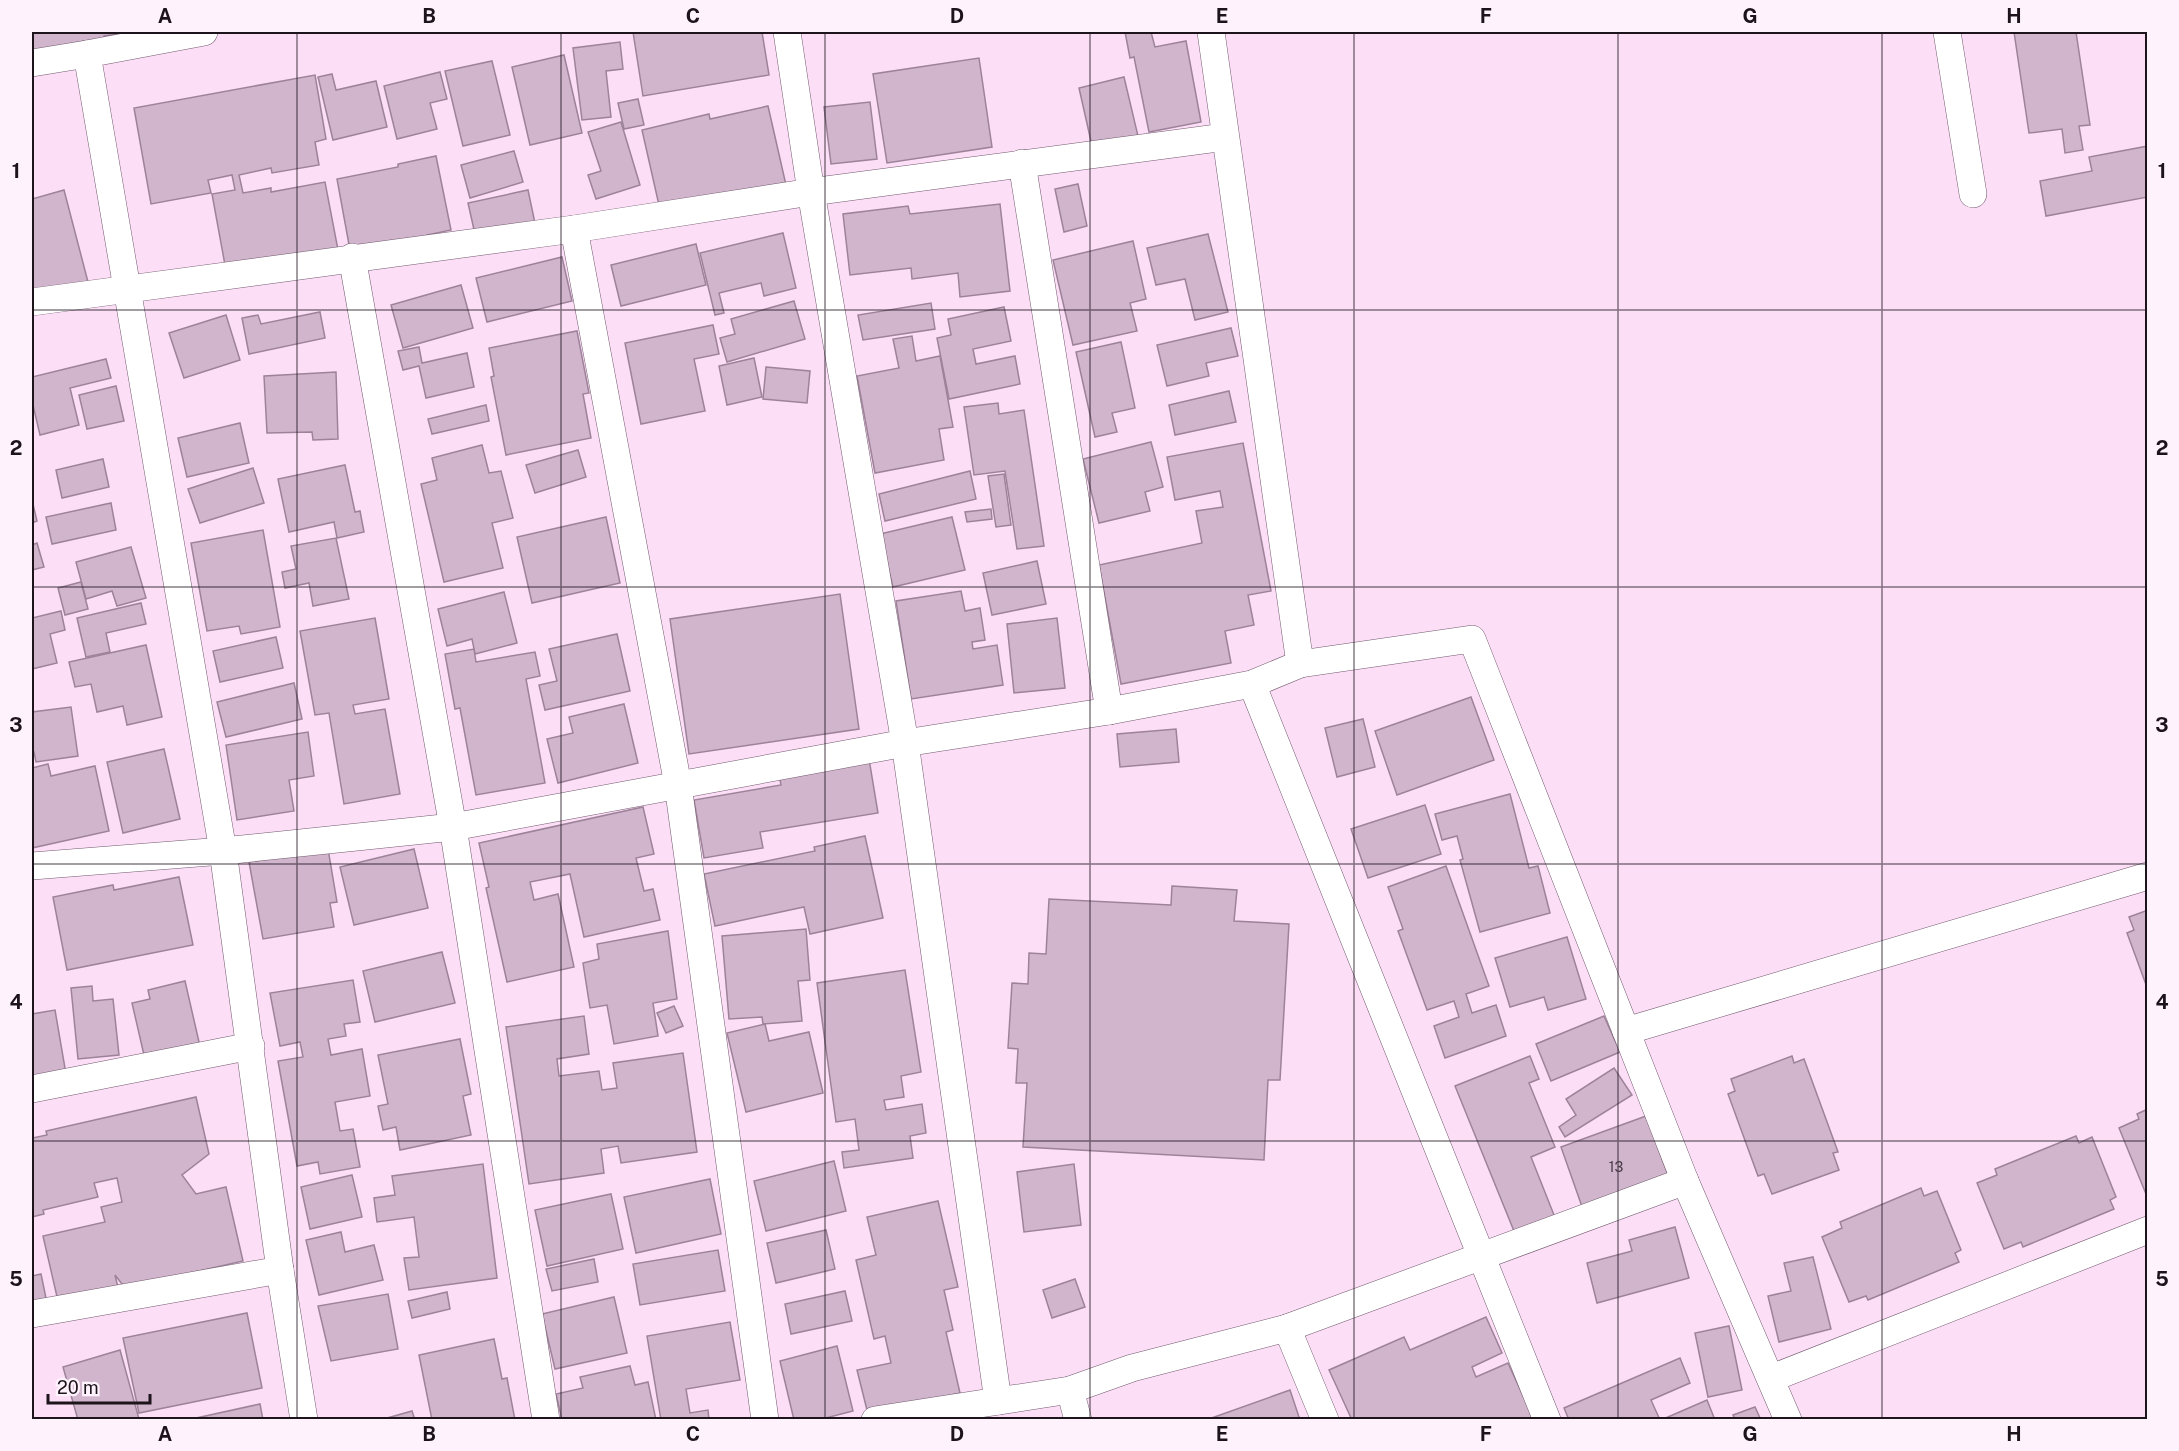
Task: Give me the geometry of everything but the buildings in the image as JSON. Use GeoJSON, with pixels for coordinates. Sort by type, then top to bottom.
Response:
{"type":"FeatureCollection","features":[{"type":"Feature","properties":{"kind":"street"},"geometry":{"type":"LineString","coordinates":[[32,63],[204,32]]}},
{"type":"Feature","properties":{"kind":"street"},"geometry":{"type":"LineString","coordinates":[[787,32],[811,192],[905,743],[998,1401]]}},
{"type":"Feature","properties":{"kind":"street"},"geometry":{"type":"LineString","coordinates":[[1211,32],[1300,664]]}},
{"type":"Feature","properties":{"kind":"street"},"geometry":{"type":"LineString","coordinates":[[1947,32],[1973,194]]}},
{"type":"Feature","properties":{"kind":"street"},"geometry":{"type":"LineString","coordinates":[[87,54],[223,851],[280,1270],[304,1419]]}},
{"type":"Feature","properties":{"kind":"street"},"geometry":{"type":"LineString","coordinates":[[32,302],[352,257],[574,229],[811,192],[1225,137]]}},
{"type":"Feature","properties":{"kind":"street"},"geometry":{"type":"LineString","coordinates":[[1022,163],[1109,711]]}},
{"type":"Feature","properties":{"kind":"street"},"geometry":{"type":"LineString","coordinates":[[574,229],[678,785],[765,1419]]}},
{"type":"Feature","properties":{"kind":"street"},"geometry":{"type":"LineString","coordinates":[[352,257],[453,826],[546,1419]]}},
{"type":"Feature","properties":{"kind":"street"},"geometry":{"type":"LineString","coordinates":[[32,866],[223,851],[453,826],[905,743],[1109,711],[1252,684],[1300,664],[1472,639],[1686,1181],[1788,1419]]}},
{"type":"Feature","properties":{"kind":"street"},"geometry":{"type":"LineString","coordinates":[[1252,684],[1547,1419]]}},
{"type":"Feature","properties":{"kind":"street"},"geometry":{"type":"LineString","coordinates":[[1626,1031],[2148,876]]}},
{"type":"Feature","properties":{"kind":"street"},"geometry":{"type":"LineString","coordinates":[[32,1089],[251,1046]]}},
{"type":"Feature","properties":{"kind":"street"},"geometry":{"type":"LineString","coordinates":[[875,1419],[1070,1390],[1132,1368],[1287,1328],[1686,1181]]}},
{"type":"Feature","properties":{"kind":"street"},"geometry":{"type":"LineString","coordinates":[[1772,1378],[2148,1230]]}},
{"type":"Feature","properties":{"kind":"street"},"geometry":{"type":"LineString","coordinates":[[32,1314],[280,1270]]}},
{"type":"Feature","properties":{"kind":"street"},"geometry":{"type":"LineString","coordinates":[[1287,1328],[1325,1419]]}},
{"type":"Feature","properties":{"kind":"street"},"geometry":{"type":"LineString","coordinates":[[1070,1390],[1078,1419]]}}]}
